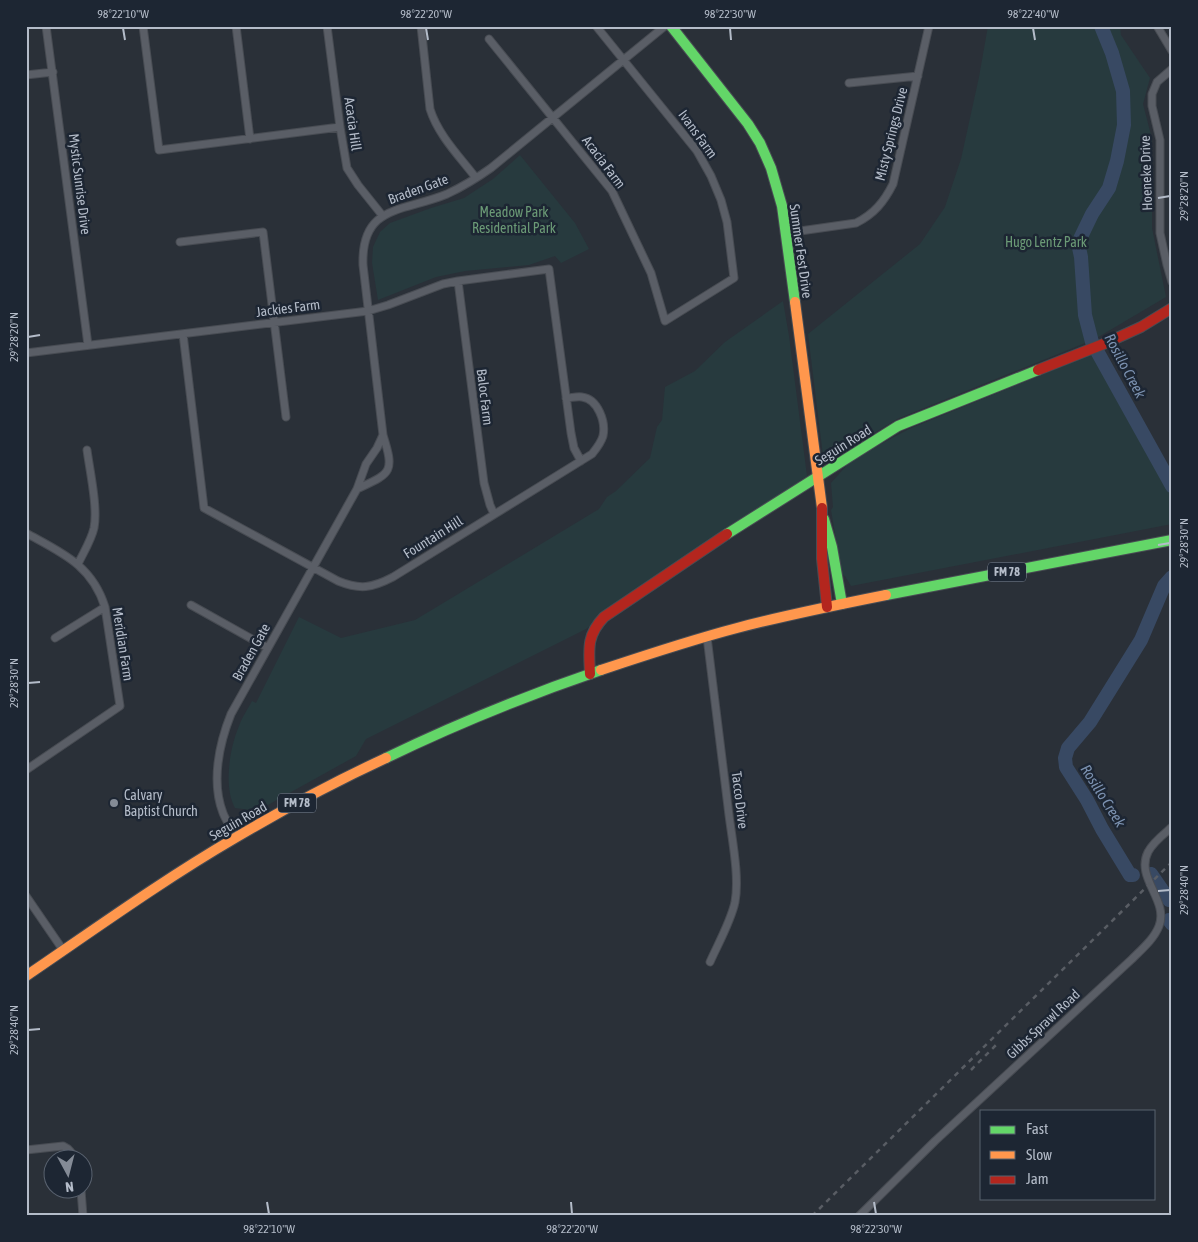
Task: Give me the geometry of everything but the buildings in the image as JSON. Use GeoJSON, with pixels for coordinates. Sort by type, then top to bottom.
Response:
{"type":"FeatureCollection","features":[{"type":"Feature","properties":{"kind":"street","name":"Mystic Sunrise Drive"},"geometry":{"type":"LineString","coordinates":[[46,26],[88,346]]}},
{"type":"Feature","properties":{"kind":"street"},"geometry":{"type":"LineString","coordinates":[[143,26],[159,150],[340,127]]}},
{"type":"Feature","properties":{"kind":"street"},"geometry":{"type":"LineString","coordinates":[[236,26],[250,139]]}},
{"type":"Feature","properties":{"kind":"street","name":"Acacia Hill"},"geometry":{"type":"LineString","coordinates":[[327,26],[347,168],[382,215]]}},
{"type":"Feature","properties":{"kind":"street"},"geometry":{"type":"LineString","coordinates":[[421,26],[430,109],[433,119],[476,178]]}},
{"type":"Feature","properties":{"kind":"street","name":"Ivans Farm"},"geometry":{"type":"LineString","coordinates":[[596,26],[696,151],[711,176],[726,222],[734,278],[666,321]]}},
{"type":"Feature","properties":{"kind":"street","name":"Braden Gate"},"geometry":{"type":"LineString","coordinates":[[357,489],[382,477],[390,464],[383,436],[362,252],[365,239],[371,227],[382,215],[447,194],[491,168],[665,26]]}},
{"type":"Feature","properties":{"kind":"street","name":"Summer Fest Drive"},"geometry":{"type":"LineString","coordinates":[[671,26],[748,124],[760,143],[774,177],[782,206],[786,233],[822,511],[832,547],[842,604]]}},
{"type":"Feature","properties":{"kind":"street","name":"Misty Springs Drive"},"geometry":{"type":"LineString","coordinates":[[786,233],[856,223],[870,215],[885,199],[893,184],[928,26]]}},
{"type":"Feature","properties":{"kind":"street"},"geometry":{"type":"LineString","coordinates":[[1157,26],[1172,51]]}},
{"type":"Feature","properties":{"kind":"street","name":"Acacia Farm"},"geometry":{"type":"LineString","coordinates":[[489,38],[612,191],[650,273],[666,321]]}},
{"type":"Feature","properties":{"kind":"street","name":"Hoeneke Drive"},"geometry":{"type":"LineString","coordinates":[[1172,69],[1157,82],[1152,94],[1152,106],[1160,140],[1160,233],[1172,282]]}},
{"type":"Feature","properties":{"kind":"street"},"geometry":{"type":"LineString","coordinates":[[26,75],[53,72]]}},
{"type":"Feature","properties":{"kind":"street"},"geometry":{"type":"LineString","coordinates":[[849,83],[918,76]]}},
{"type":"Feature","properties":{"kind":"street"},"geometry":{"type":"LineString","coordinates":[[180,242],[263,232],[286,417]]}},
{"type":"Feature","properties":{"kind":"street","name":"Jackies Farm"},"geometry":{"type":"LineString","coordinates":[[26,353],[368,311],[443,284],[549,269],[566,398]]}},
{"type":"Feature","properties":{"kind":"street","name":"Baloc Farm"},"geometry":{"type":"LineString","coordinates":[[458,281],[484,483],[494,514]]}},
{"type":"Feature","properties":{"kind":"street","name":"Seguin Road"},"geometry":{"type":"LineString","coordinates":[[590,674],[591,635],[604,617],[644,588],[818,476],[898,426],[1090,350],[1141,327],[1172,308]]}},
{"type":"Feature","properties":{"kind":"street","name":"Fountain Hill"},"geometry":{"type":"LineString","coordinates":[[183,334],[204,508],[338,581],[358,587],[380,584],[393,577],[592,454],[598,448],[603,436],[600,414],[593,402],[584,397],[566,398]]}},
{"type":"Feature","properties":{"kind":"street"},"geometry":{"type":"LineString","coordinates":[[566,398],[574,448],[581,461]]}},
{"type":"Feature","properties":{"kind":"street","name":"Braden Gate"},"geometry":{"type":"LineString","coordinates":[[236,837],[219,800],[217,777],[224,731],[231,714],[357,489],[366,464],[383,436]]}},
{"type":"Feature","properties":{"kind":"street"},"geometry":{"type":"LineString","coordinates":[[78,564],[94,530],[94,507],[87,450]]}},
{"type":"Feature","properties":{"kind":"street","name":"Summer Fest Drive"},"geometry":{"type":"LineString","coordinates":[[822,511],[820,550],[826,607]]}},
{"type":"Feature","properties":{"kind":"street","name":"Meridian Farm"},"geometry":{"type":"LineString","coordinates":[[26,533],[78,564],[90,577],[102,598],[106,608],[120,706],[26,770]]}},
{"type":"Feature","properties":{"kind":"street","name":"Seguin Road"},"geometry":{"type":"LineString","coordinates":[[26,976],[236,837],[311,796],[411,746],[527,696],[706,637],[826,607],[1172,540]]}},
{"type":"Feature","properties":{"kind":"street"},"geometry":{"type":"LineString","coordinates":[[191,605],[268,648]]}},
{"type":"Feature","properties":{"kind":"street"},"geometry":{"type":"LineString","coordinates":[[55,638],[106,608]]}},
{"type":"Feature","properties":{"kind":"street","name":"Tacco Drive"},"geometry":{"type":"LineString","coordinates":[[706,637],[736,875],[734,903],[710,962]]}},
{"type":"Feature","properties":{"kind":"street","name":"Gibbs Sprawl Road"},"geometry":{"type":"LineString","coordinates":[[859,1216],[935,1141],[1132,958],[1154,935],[1160,924],[1161,910],[1148,880],[1145,863],[1146,857],[1151,848],[1172,827]]}},
{"type":"Feature","properties":{"kind":"street"},"geometry":{"type":"LineString","coordinates":[[26,896],[63,950]]}},
{"type":"Feature","properties":{"kind":"street"},"geometry":{"type":"LineString","coordinates":[[26,1150],[56,1146],[63,1146],[69,1150]]}},
{"type":"Feature","properties":{"kind":"street"},"geometry":{"type":"LineString","coordinates":[[82,1200],[83,1216]]}},
{"type":"Feature","properties":{"kind":"green space","name":"Hugo Lentz Park"},"geometry":{"type":"Polygon","coordinates":[[[988,26],[1120,26],[1121,35],[1150,78],[1143,104],[1152,139],[1152,228],[1166,297],[1095,339],[897,419],[824,464],[808,334],[920,244],[945,207],[961,159],[988,26]]]}},
{"type":"Feature","properties":{"kind":"green space","name":"Meadow Park Residential Park"},"geometry":{"type":"Polygon","coordinates":[[[520,155],[575,223],[589,249],[561,263],[555,256],[529,265],[465,271],[436,277],[378,300],[372,263],[373,247],[380,232],[390,223],[464,198],[493,179],[520,155]]]}},
{"type":"Feature","properties":{"kind":"green space"},"geometry":{"type":"Polygon","coordinates":[[[783,301],[807,476],[586,629],[366,739],[356,756],[257,811],[235,808],[229,789],[229,767],[236,735],[252,701],[256,703],[299,617],[341,638],[415,620],[599,509],[607,497],[616,491],[650,458],[657,427],[662,420],[665,387],[695,371],[725,342],[783,301]]]}},
{"type":"Feature","properties":{"kind":"green space"},"geometry":{"type":"Polygon","coordinates":[[[1095,353],[1172,494],[1172,524],[851,586],[845,576],[842,575],[831,510],[833,507],[831,483],[848,464],[909,429],[1095,353]]]}},
{"type":"Feature","properties":{"kind":"waterway","name":"Rosillo Creek"},"geometry":{"type":"LineString","coordinates":[[1101,26],[1112,53],[1123,91],[1124,125],[1117,161],[1109,188],[1092,214],[1078,243],[1081,257],[1085,315],[1092,342],[1172,486]]}},
{"type":"Feature","properties":{"kind":"waterway","name":"Rosillo Creek"},"geometry":{"type":"LineString","coordinates":[[1133,875],[1130,875],[1102,829],[1087,800],[1066,767],[1065,758],[1068,748],[1090,722],[1141,640],[1164,586],[1172,577]]}},
{"type":"Feature","properties":{"kind":"waterway","name":"Rosillo Creek"},"geometry":{"type":"LineString","coordinates":[[1151,874],[1169,900]]}},
{"type":"Feature","properties":{"kind":"waterway","name":"Rosillo Creek"},"geometry":{"type":"LineString","coordinates":[[1169,920],[1172,924]]}},
{"type":"Feature","properties":{"kind":"railway"},"geometry":{"type":"LineString","coordinates":[[812,1216],[1172,862]]}},
{"type":"Feature","properties":{"kind":"railway"},"geometry":{"type":"LineString","coordinates":[[971,1070],[999,1042]]}},
{"type":"Feature","properties":{"kind":"traffic: fast"},"geometry":{"type":"LineString","coordinates":[[671,26],[748,124],[760,143],[771,168],[782,206],[795,302]]}},
{"type":"Feature","properties":{"kind":"traffic: fast"},"geometry":{"type":"LineString","coordinates":[[727,534],[898,426],[1038,370]]}},
{"type":"Feature","properties":{"kind":"traffic: fast"},"geometry":{"type":"LineString","coordinates":[[824,519],[832,547],[842,604]]}},
{"type":"Feature","properties":{"kind":"traffic: fast"},"geometry":{"type":"LineString","coordinates":[[886,595],[1172,540]]}},
{"type":"Feature","properties":{"kind":"traffic: fast"},"geometry":{"type":"LineString","coordinates":[[386,758],[492,711],[601,670]]}},
{"type":"Feature","properties":{"kind":"traffic: slow"},"geometry":{"type":"LineString","coordinates":[[795,302],[822,508]]}},
{"type":"Feature","properties":{"kind":"traffic: slow"},"geometry":{"type":"LineString","coordinates":[[601,670],[737,628],[792,614],[886,595]]}},
{"type":"Feature","properties":{"kind":"traffic: slow"},"geometry":{"type":"LineString","coordinates":[[26,976],[129,905],[208,854],[309,796],[386,758]]}},
{"type":"Feature","properties":{"kind":"traffic: jam"},"geometry":{"type":"LineString","coordinates":[[1038,370],[1141,327],[1172,308]]}},
{"type":"Feature","properties":{"kind":"traffic: jam"},"geometry":{"type":"LineString","coordinates":[[822,508],[822,559],[827,607]]}},
{"type":"Feature","properties":{"kind":"traffic: jam"},"geometry":{"type":"LineString","coordinates":[[590,674],[589,650],[591,637],[604,617],[727,534]]}},
{"type":"Feature","properties":{"kind":"place","name":"Calvary Baptist Church"},"geometry":{"type":"Point","coordinates":[114,803]}}]}
